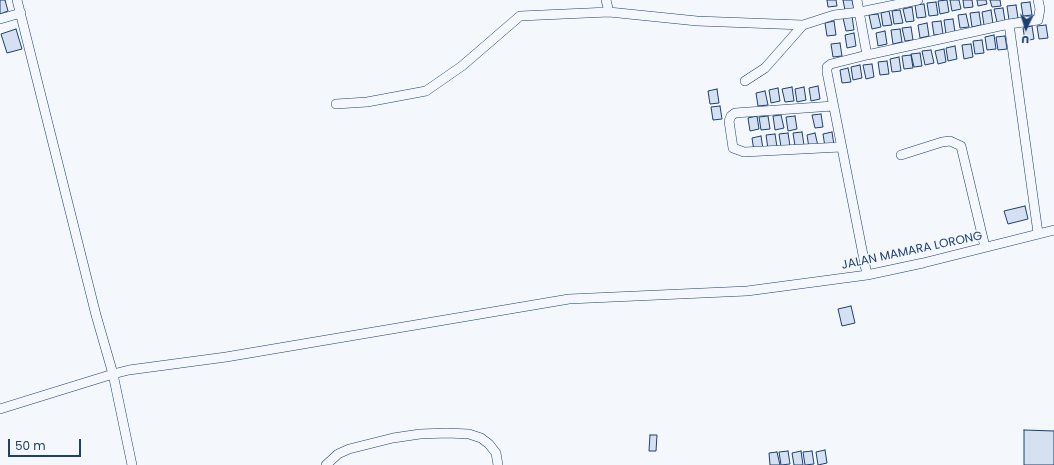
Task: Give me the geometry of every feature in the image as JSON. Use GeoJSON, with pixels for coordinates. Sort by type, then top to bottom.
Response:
{"type":"FeatureCollection","features":[{"type":"Feature","properties":{"kind":"street"},"geometry":{"type":"LineString","coordinates":[[17,0],[96,315],[113,374],[132,465]]}},
{"type":"Feature","properties":{"kind":"street"},"geometry":{"type":"LineString","coordinates":[[606,0],[609,12]]}},
{"type":"Feature","properties":{"kind":"street"},"geometry":{"type":"LineString","coordinates":[[857,0],[867,55]]}},
{"type":"Feature","properties":{"kind":"street"},"geometry":{"type":"LineString","coordinates":[[336,104],[367,102],[426,91],[462,66],[520,16],[609,12],[697,21],[802,26],[834,15],[860,12],[918,0]]}},
{"type":"Feature","properties":{"kind":"street"},"geometry":{"type":"LineString","coordinates":[[867,275],[833,106],[827,67],[831,64],[867,55],[1009,24],[1038,20],[1040,9],[1038,0]]}},
{"type":"Feature","properties":{"kind":"street"},"geometry":{"type":"LineString","coordinates":[[0,19],[21,12]]}},
{"type":"Feature","properties":{"kind":"street"},"geometry":{"type":"LineString","coordinates":[[1009,24],[1038,232]]}},
{"type":"Feature","properties":{"kind":"street"},"geometry":{"type":"LineString","coordinates":[[745,81],[765,68],[802,26]]}},
{"type":"Feature","properties":{"kind":"street"},"geometry":{"type":"LineString","coordinates":[[833,106],[735,113],[731,116],[729,121],[733,148],[744,152],[841,147]]}},
{"type":"Feature","properties":{"kind":"street"},"geometry":{"type":"LineString","coordinates":[[901,155],[942,142],[950,141],[960,146],[985,247]]}},
{"type":"Feature","properties":{"kind":"street","name":"JALAN MAMARA LORONG"},"geometry":{"type":"LineString","coordinates":[[0,409],[113,374],[226,357],[569,299],[748,291],[867,275],[985,247],[1038,232],[1054,230]]}},
{"type":"Feature","properties":{"kind":"street"},"geometry":{"type":"LineString","coordinates":[[326,465],[338,454],[361,446],[420,434],[447,433],[470,434],[481,438],[489,444],[496,453],[498,465]]}},
{"type":"Feature","properties":{"kind":"building"},"geometry":{"type":"Polygon","coordinates":[[[0,0],[5,0],[8,11],[0,14],[0,0]]]}},
{"type":"Feature","properties":{"kind":"building"},"geometry":{"type":"Polygon","coordinates":[[[827,0],[836,0],[837,6],[828,7],[827,0]]]}},
{"type":"Feature","properties":{"kind":"building"},"geometry":{"type":"Polygon","coordinates":[[[843,0],[852,0],[854,9],[845,10],[843,0]]]}},
{"type":"Feature","properties":{"kind":"building"},"geometry":{"type":"Polygon","coordinates":[[[947,0],[949,12],[940,14],[938,1],[947,0]]]}},
{"type":"Feature","properties":{"kind":"building"},"geometry":{"type":"Polygon","coordinates":[[[950,0],[959,0],[961,9],[952,11],[950,0]]]}},
{"type":"Feature","properties":{"kind":"building"},"geometry":{"type":"Polygon","coordinates":[[[963,0],[972,0],[973,7],[964,8],[963,0]]]}},
{"type":"Feature","properties":{"kind":"building"},"geometry":{"type":"Polygon","coordinates":[[[977,0],[986,0],[987,4],[978,6],[977,0]]]}},
{"type":"Feature","properties":{"kind":"building"},"geometry":{"type":"Polygon","coordinates":[[[990,0],[1000,0],[1001,6],[992,7],[990,0]]]}},
{"type":"Feature","properties":{"kind":"building"},"geometry":{"type":"Polygon","coordinates":[[[936,2],[938,15],[929,16],[927,3],[936,2]]]}},
{"type":"Feature","properties":{"kind":"building"},"geometry":{"type":"Polygon","coordinates":[[[1030,2],[1032,15],[1023,16],[1021,3],[1030,2]]]}},
{"type":"Feature","properties":{"kind":"building"},"geometry":{"type":"Polygon","coordinates":[[[924,4],[926,17],[917,18],[915,5],[924,4]]]}},
{"type":"Feature","properties":{"kind":"building"},"geometry":{"type":"Polygon","coordinates":[[[1016,5],[1018,18],[1009,20],[1007,6],[1016,5]]]}},
{"type":"Feature","properties":{"kind":"building"},"geometry":{"type":"Polygon","coordinates":[[[912,7],[914,21],[906,22],[903,9],[912,7]]]}},
{"type":"Feature","properties":{"kind":"building"},"geometry":{"type":"Polygon","coordinates":[[[1003,8],[1005,21],[997,22],[994,9],[1003,8]]]}},
{"type":"Feature","properties":{"kind":"building"},"geometry":{"type":"Polygon","coordinates":[[[900,10],[903,23],[894,24],[892,11],[900,10]]]}},
{"type":"Feature","properties":{"kind":"building"},"geometry":{"type":"Polygon","coordinates":[[[991,10],[993,24],[984,25],[982,12],[991,10]]]}},
{"type":"Feature","properties":{"kind":"building"},"geometry":{"type":"Polygon","coordinates":[[[889,11],[892,25],[883,26],[881,13],[889,11]]]}},
{"type":"Feature","properties":{"kind":"building"},"geometry":{"type":"Polygon","coordinates":[[[979,12],[981,25],[972,27],[970,13],[979,12]]]}},
{"type":"Feature","properties":{"kind":"building"},"geometry":{"type":"Polygon","coordinates":[[[878,14],[881,27],[872,29],[869,15],[878,14]]]}},
{"type":"Feature","properties":{"kind":"building"},"geometry":{"type":"Polygon","coordinates":[[[966,14],[969,27],[960,28],[958,15],[966,14]]]}},
{"type":"Feature","properties":{"kind":"building"},"geometry":{"type":"Polygon","coordinates":[[[852,16],[854,30],[846,31],[843,18],[852,16]]]}},
{"type":"Feature","properties":{"kind":"building"},"geometry":{"type":"Polygon","coordinates":[[[953,19],[955,32],[946,34],[944,20],[953,19]]]}},
{"type":"Feature","properties":{"kind":"building"},"geometry":{"type":"Polygon","coordinates":[[[834,21],[836,35],[827,36],[825,23],[834,21]]]}},
{"type":"Feature","properties":{"kind":"building"},"geometry":{"type":"Polygon","coordinates":[[[941,21],[943,34],[934,35],[932,22],[941,21]]]}},
{"type":"Feature","properties":{"kind":"building"},"geometry":{"type":"Polygon","coordinates":[[[927,23],[929,36],[920,38],[918,25],[927,23]]]}},
{"type":"Feature","properties":{"kind":"building"},"geometry":{"type":"Polygon","coordinates":[[[1046,25],[1048,38],[1039,39],[1037,26],[1046,25]]]}},
{"type":"Feature","properties":{"kind":"building"},"geometry":{"type":"Polygon","coordinates":[[[1032,26],[1034,39],[1025,41],[1023,28],[1032,26]]]}},
{"type":"Feature","properties":{"kind":"building"},"geometry":{"type":"Polygon","coordinates":[[[911,27],[913,40],[905,41],[902,28],[911,27]]]}},
{"type":"Feature","properties":{"kind":"building"},"geometry":{"type":"Polygon","coordinates":[[[16,29],[22,49],[7,53],[1,34],[16,29]]]}},
{"type":"Feature","properties":{"kind":"building"},"geometry":{"type":"Polygon","coordinates":[[[900,29],[902,42],[893,44],[891,30],[900,29]]]}},
{"type":"Feature","properties":{"kind":"building"},"geometry":{"type":"Polygon","coordinates":[[[885,31],[887,44],[878,46],[876,33],[885,31]]]}},
{"type":"Feature","properties":{"kind":"building"},"geometry":{"type":"Polygon","coordinates":[[[854,33],[856,46],[847,48],[845,35],[854,33]]]}},
{"type":"Feature","properties":{"kind":"building"},"geometry":{"type":"Polygon","coordinates":[[[994,35],[996,49],[987,50],[985,37],[994,35]]]}},
{"type":"Feature","properties":{"kind":"building"},"geometry":{"type":"Polygon","coordinates":[[[1005,36],[1007,49],[998,50],[996,37],[1005,36]]]}},
{"type":"Feature","properties":{"kind":"building"},"geometry":{"type":"Polygon","coordinates":[[[982,40],[984,53],[975,54],[973,41],[982,40]]]}},
{"type":"Feature","properties":{"kind":"building"},"geometry":{"type":"Polygon","coordinates":[[[840,43],[842,56],[833,57],[831,44],[840,43]]]}},
{"type":"Feature","properties":{"kind":"building"},"geometry":{"type":"Polygon","coordinates":[[[971,44],[973,57],[964,59],[962,45],[971,44]]]}},
{"type":"Feature","properties":{"kind":"building"},"geometry":{"type":"Polygon","coordinates":[[[955,46],[957,59],[948,61],[946,48],[955,46]]]}},
{"type":"Feature","properties":{"kind":"building"},"geometry":{"type":"Polygon","coordinates":[[[944,49],[946,62],[938,64],[935,51],[944,49]]]}},
{"type":"Feature","properties":{"kind":"building"},"geometry":{"type":"Polygon","coordinates":[[[931,50],[934,63],[925,65],[922,51],[931,50]]]}},
{"type":"Feature","properties":{"kind":"building"},"geometry":{"type":"Polygon","coordinates":[[[920,53],[922,66],[914,67],[911,54],[920,53]]]}},
{"type":"Feature","properties":{"kind":"building"},"geometry":{"type":"Polygon","coordinates":[[[911,55],[913,68],[904,69],[902,56],[911,55]]]}},
{"type":"Feature","properties":{"kind":"building"},"geometry":{"type":"Polygon","coordinates":[[[899,57],[901,71],[892,72],[890,59],[899,57]]]}},
{"type":"Feature","properties":{"kind":"building"},"geometry":{"type":"Polygon","coordinates":[[[887,61],[889,74],[880,75],[878,62],[887,61]]]}},
{"type":"Feature","properties":{"kind":"building"},"geometry":{"type":"Polygon","coordinates":[[[872,64],[874,77],[866,79],[863,65],[872,64]]]}},
{"type":"Feature","properties":{"kind":"building"},"geometry":{"type":"Polygon","coordinates":[[[860,65],[862,78],[853,80],[851,67],[860,65]]]}},
{"type":"Feature","properties":{"kind":"building"},"geometry":{"type":"Polygon","coordinates":[[[848,68],[851,82],[842,83],[840,70],[848,68]]]}},
{"type":"Feature","properties":{"kind":"building"},"geometry":{"type":"Polygon","coordinates":[[[818,86],[820,99],[811,101],[809,88],[818,86]]]}},
{"type":"Feature","properties":{"kind":"building"},"geometry":{"type":"Polygon","coordinates":[[[792,87],[794,101],[785,102],[782,89],[792,87]]]}},
{"type":"Feature","properties":{"kind":"building"},"geometry":{"type":"Polygon","coordinates":[[[804,87],[806,100],[797,102],[795,89],[804,87]]]}},
{"type":"Feature","properties":{"kind":"building"},"geometry":{"type":"Polygon","coordinates":[[[778,88],[780,101],[771,103],[769,90],[778,88]]]}},
{"type":"Feature","properties":{"kind":"building"},"geometry":{"type":"Polygon","coordinates":[[[717,89],[719,103],[710,104],[708,91],[717,89]]]}},
{"type":"Feature","properties":{"kind":"building"},"geometry":{"type":"Polygon","coordinates":[[[765,91],[768,105],[758,106],[756,93],[765,91]]]}},
{"type":"Feature","properties":{"kind":"building"},"geometry":{"type":"Polygon","coordinates":[[[720,106],[722,119],[713,120],[711,107],[720,106]]]}},
{"type":"Feature","properties":{"kind":"building"},"geometry":{"type":"Polygon","coordinates":[[[821,114],[823,127],[815,128],[812,115],[821,114]]]}},
{"type":"Feature","properties":{"kind":"building"},"geometry":{"type":"Polygon","coordinates":[[[781,115],[784,128],[775,130],[773,116],[781,115]]]}},
{"type":"Feature","properties":{"kind":"building"},"geometry":{"type":"Polygon","coordinates":[[[757,116],[759,129],[750,131],[748,118],[757,116]]]}},
{"type":"Feature","properties":{"kind":"building"},"geometry":{"type":"Polygon","coordinates":[[[768,116],[770,129],[761,130],[759,117],[768,116]]]}},
{"type":"Feature","properties":{"kind":"building"},"geometry":{"type":"Polygon","coordinates":[[[795,116],[797,129],[788,131],[786,117],[795,116]]]}},
{"type":"Feature","properties":{"kind":"building"},"geometry":{"type":"Polygon","coordinates":[[[802,132],[804,145],[795,146],[793,133],[802,132]]]}},
{"type":"Feature","properties":{"kind":"building"},"geometry":{"type":"Polygon","coordinates":[[[832,132],[834,145],[825,147],[823,134],[832,132]]]}},
{"type":"Feature","properties":{"kind":"building"},"geometry":{"type":"Polygon","coordinates":[[[788,133],[790,146],[781,147],[779,134],[788,133]]]}},
{"type":"Feature","properties":{"kind":"building"},"geometry":{"type":"Polygon","coordinates":[[[815,133],[818,146],[809,148],[807,135],[815,133]]]}},
{"type":"Feature","properties":{"kind":"building"},"geometry":{"type":"Polygon","coordinates":[[[775,134],[777,147],[768,149],[766,135],[775,134]]]}},
{"type":"Feature","properties":{"kind":"building"},"geometry":{"type":"Polygon","coordinates":[[[761,136],[763,149],[754,151],[752,138],[761,136]]]}},
{"type":"Feature","properties":{"kind":"building"},"geometry":{"type":"Polygon","coordinates":[[[1025,206],[1028,219],[1008,224],[1004,211],[1025,206]]]}},
{"type":"Feature","properties":{"kind":"building"},"geometry":{"type":"Polygon","coordinates":[[[851,306],[855,323],[842,326],[838,309],[851,306]]]}},
{"type":"Feature","properties":{"kind":"building"},"geometry":{"type":"Polygon","coordinates":[[[1024,430],[1054,431],[1054,465],[1024,465],[1024,430]]]}},
{"type":"Feature","properties":{"kind":"building"},"geometry":{"type":"Polygon","coordinates":[[[650,435],[657,435],[656,451],[649,451],[650,435]]]}},
{"type":"Feature","properties":{"kind":"building"},"geometry":{"type":"Polygon","coordinates":[[[825,450],[827,463],[818,465],[816,452],[825,450]]]}},
{"type":"Feature","properties":{"kind":"building"},"geometry":{"type":"Polygon","coordinates":[[[788,451],[790,464],[781,465],[779,452],[788,451]]]}},
{"type":"Feature","properties":{"kind":"building"},"geometry":{"type":"Polygon","coordinates":[[[801,451],[803,465],[794,465],[792,453],[801,451]]]}},
{"type":"Feature","properties":{"kind":"building"},"geometry":{"type":"Polygon","coordinates":[[[812,451],[814,464],[805,465],[803,452],[812,451]]]}},
{"type":"Feature","properties":{"kind":"building"},"geometry":{"type":"Polygon","coordinates":[[[777,452],[780,465],[770,465],[769,453],[777,452]]]}}]}
